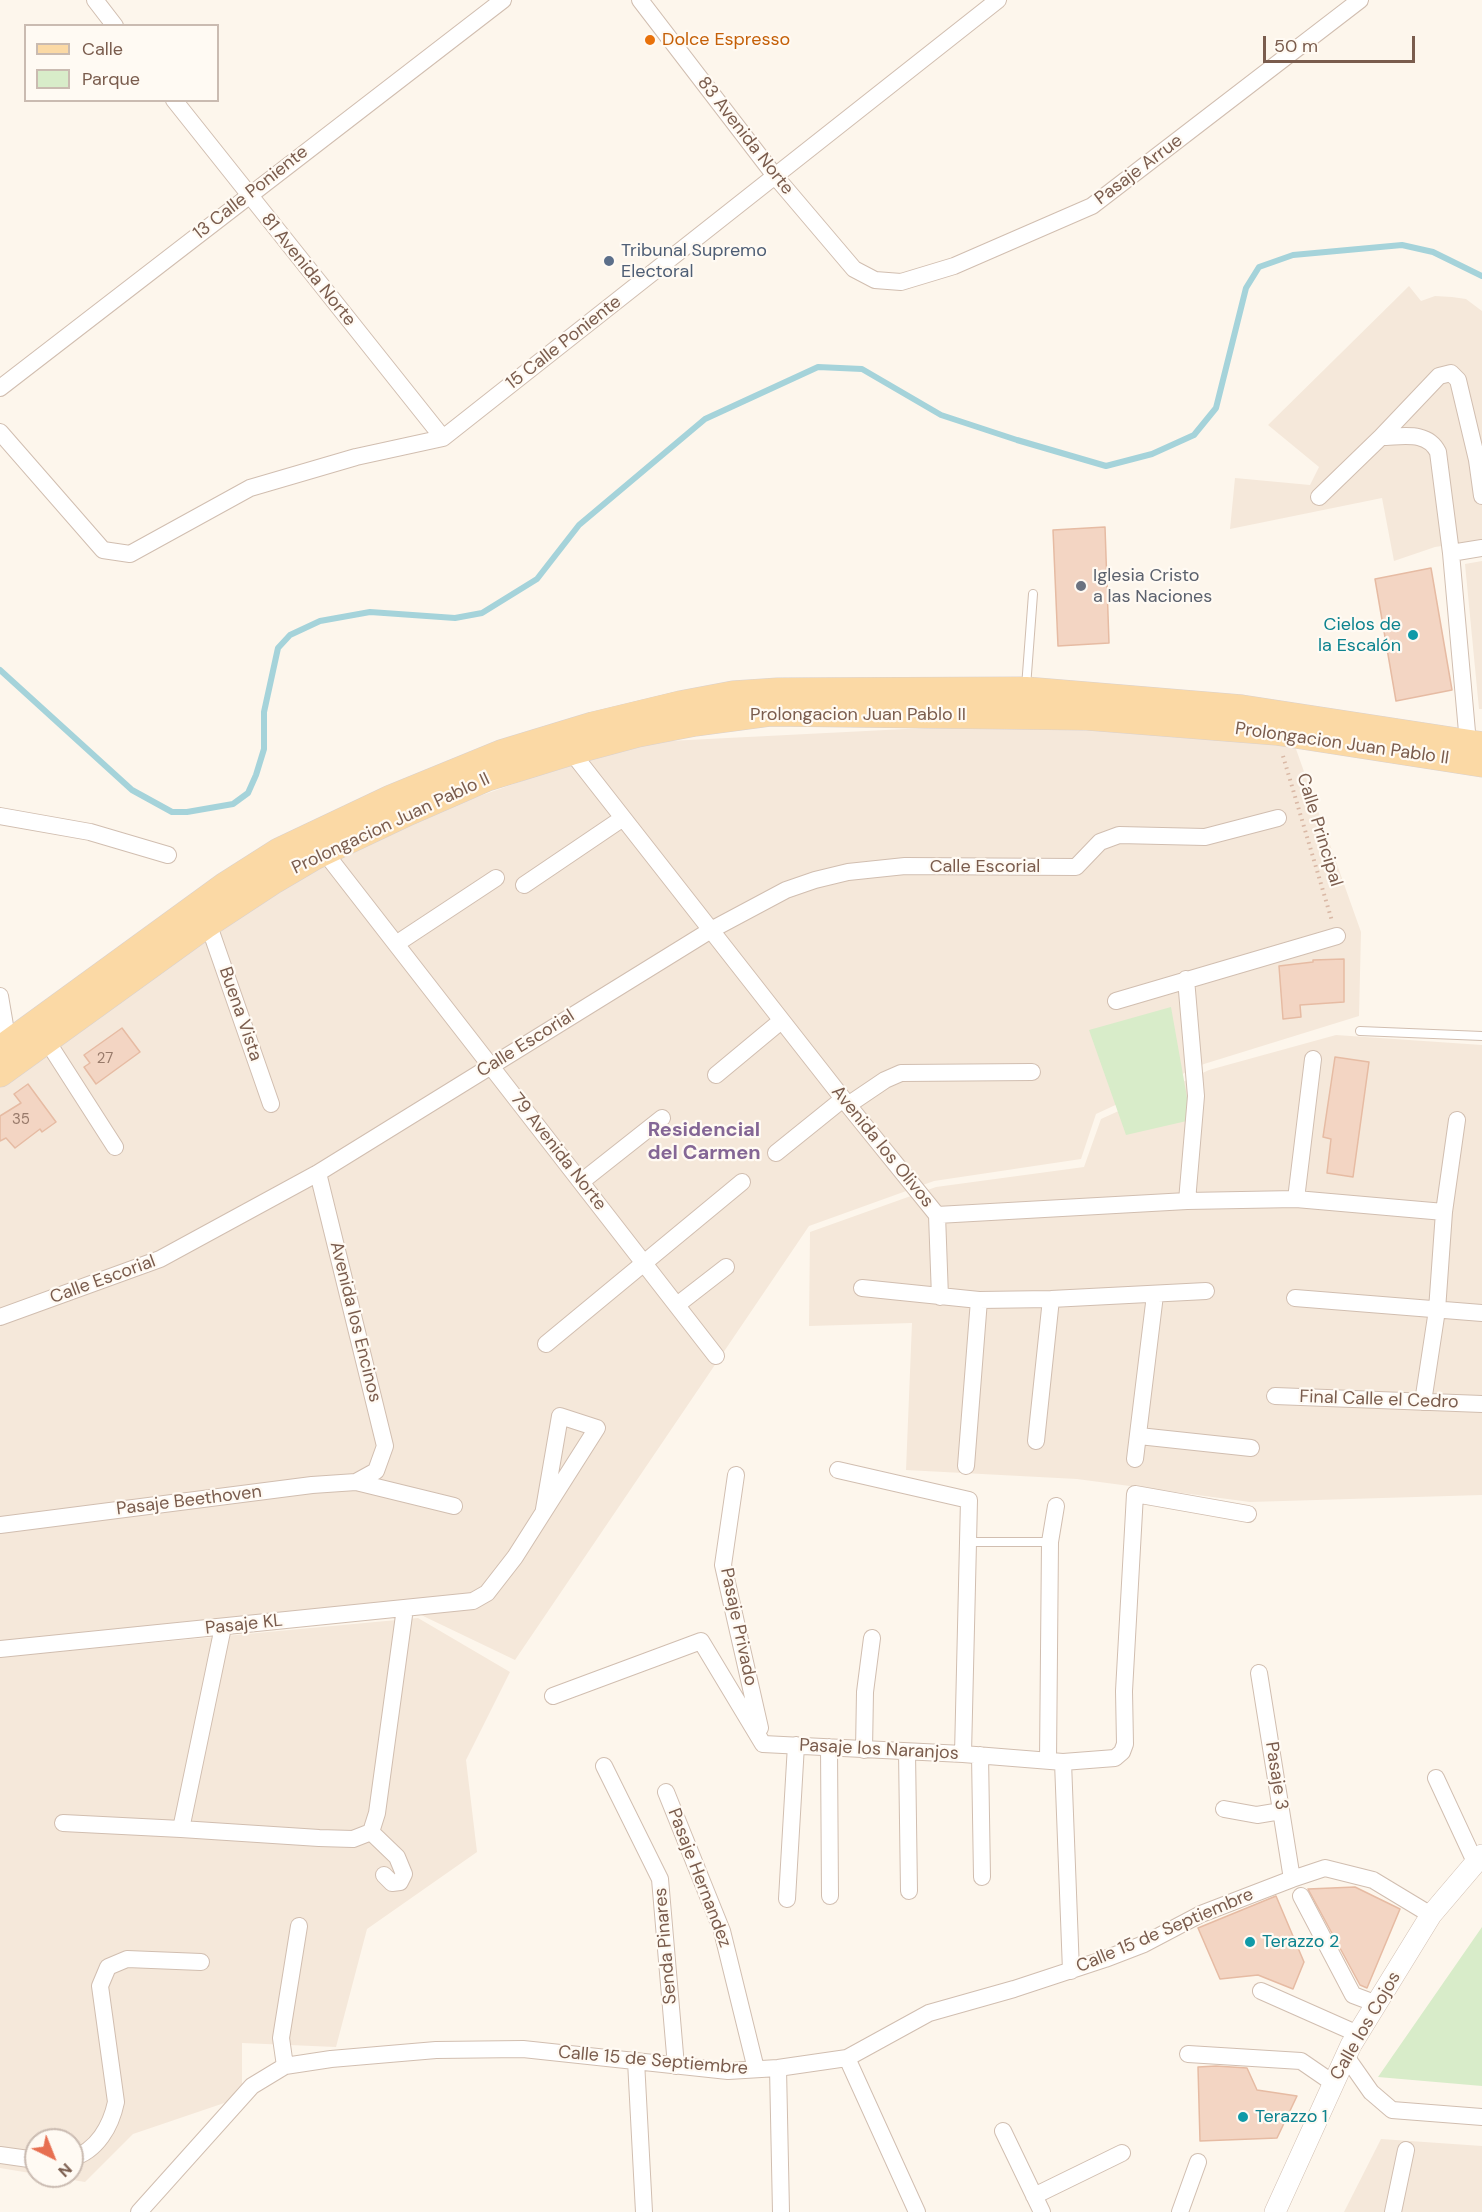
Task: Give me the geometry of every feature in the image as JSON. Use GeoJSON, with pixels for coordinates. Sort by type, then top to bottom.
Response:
{"type":"FeatureCollection","features":[{"type":"Feature","properties":{"kind":"main road","name":"Prolongacion Juan Pablo II"},"geometry":{"type":"LineString","coordinates":[[565,743],[680,704],[733,694],[778,691],[1026,690],[1242,708],[1475,744]]}},
{"type":"Feature","properties":{"kind":"main road","name":"Prolongacion Juan Pablo II"},"geometry":{"type":"LineString","coordinates":[[0,1074],[208,923],[275,879],[318,844],[391,798],[501,753],[770,713],[1088,717],[1276,732],[1482,764]]}},
{"type":"Feature","properties":{"kind":"main road","name":"Prolongacion Juan Pablo II"},"geometry":{"type":"LineString","coordinates":[[4,1046],[224,886],[279,851],[318,844]]}},
{"type":"Feature","properties":{"kind":"street"},"geometry":{"type":"LineString","coordinates":[[95,0],[113,24]]}},
{"type":"Feature","properties":{"kind":"street","name":"13 Calle Poniente"},"geometry":{"type":"LineString","coordinates":[[0,387],[503,0]]}},
{"type":"Feature","properties":{"kind":"street","name":"83 Avenida Norte"},"geometry":{"type":"LineString","coordinates":[[640,0],[774,176],[855,269]]}},
{"type":"Feature","properties":{"kind":"street","name":"15 Calle Poniente"},"geometry":{"type":"LineString","coordinates":[[0,432],[103,550],[130,554],[250,488],[356,458],[443,438],[998,0]]}},
{"type":"Feature","properties":{"kind":"street","name":"Pasaje Arrue"},"geometry":{"type":"LineString","coordinates":[[855,269],[875,280],[901,282],[954,266],[1092,206],[1360,0]]}},
{"type":"Feature","properties":{"kind":"street","name":"81 Avenida Norte"},"geometry":{"type":"LineString","coordinates":[[176,102],[248,196],[443,438]]}},
{"type":"Feature","properties":{"kind":"street"},"geometry":{"type":"LineString","coordinates":[[1319,497],[1381,437],[1438,376],[1451,373],[1458,380],[1477,460],[1482,496]]}},
{"type":"Feature","properties":{"kind":"street"},"geometry":{"type":"LineString","coordinates":[[1381,437],[1421,436],[1436,448],[1475,744]]}},
{"type":"Feature","properties":{"kind":"street"},"geometry":{"type":"LineString","coordinates":[[1451,553],[1482,548]]}},
{"type":"Feature","properties":{"kind":"street","name":"Avenida los Olivos"},"geometry":{"type":"LineString","coordinates":[[565,743],[781,1021],[937,1215],[1186,1201],[1296,1199],[1444,1212]]}},
{"type":"Feature","properties":{"kind":"street"},"geometry":{"type":"LineString","coordinates":[[0,816],[90,832],[168,855]]}},
{"type":"Feature","properties":{"kind":"street"},"geometry":{"type":"LineString","coordinates":[[524,885],[623,818]]}},
{"type":"Feature","properties":{"kind":"street","name":"Calle Escorial"},"geometry":{"type":"LineString","coordinates":[[0,1317],[160,1260],[318,1173],[711,930],[786,890],[848,872],[905,866],[1076,867],[1100,842],[1119,835],[1205,837],[1278,818]]}},
{"type":"Feature","properties":{"kind":"street","name":"79 Avenida Norte"},"geometry":{"type":"LineString","coordinates":[[318,844],[716,1356]]}},
{"type":"Feature","properties":{"kind":"street"},"geometry":{"type":"LineString","coordinates":[[396,944],[496,879]]}},
{"type":"Feature","properties":{"kind":"street","name":"Buena Vista"},"geometry":{"type":"LineString","coordinates":[[208,923],[271,1104]]}},
{"type":"Feature","properties":{"kind":"street"},"geometry":{"type":"LineString","coordinates":[[1116,1001],[1337,936]]}},
{"type":"Feature","properties":{"kind":"street"},"geometry":{"type":"LineString","coordinates":[[1186,979],[1196,1096],[1186,1201]]}},
{"type":"Feature","properties":{"kind":"street"},"geometry":{"type":"LineString","coordinates":[[0,996],[4,1046]]}},
{"type":"Feature","properties":{"kind":"street"},"geometry":{"type":"LineString","coordinates":[[716,1075],[781,1021]]}},
{"type":"Feature","properties":{"kind":"street"},"geometry":{"type":"LineString","coordinates":[[47,1041],[115,1147]]}},
{"type":"Feature","properties":{"kind":"street"},"geometry":{"type":"LineString","coordinates":[[1296,1199],[1313,1059]]}},
{"type":"Feature","properties":{"kind":"street"},"geometry":{"type":"LineString","coordinates":[[777,1153],[845,1102],[901,1073],[1032,1072]]}},
{"type":"Feature","properties":{"kind":"street"},"geometry":{"type":"LineString","coordinates":[[581,1182],[662,1118]]}},
{"type":"Feature","properties":{"kind":"street"},"geometry":{"type":"LineString","coordinates":[[1423,1402],[1437,1310],[1444,1212],[1456,1120]]}},
{"type":"Feature","properties":{"kind":"street","name":"Avenida los Encinos"},"geometry":{"type":"LineString","coordinates":[[318,1173],[385,1446],[376,1471]]}},
{"type":"Feature","properties":{"kind":"street"},"geometry":{"type":"LineString","coordinates":[[546,1344],[742,1182]]}},
{"type":"Feature","properties":{"kind":"street"},"geometry":{"type":"LineString","coordinates":[[937,1215],[940,1297]]}},
{"type":"Feature","properties":{"kind":"street"},"geometry":{"type":"LineString","coordinates":[[677,1305],[726,1267]]}},
{"type":"Feature","properties":{"kind":"street"},"geometry":{"type":"LineString","coordinates":[[862,1288],[979,1300],[1155,1295],[1206,1291]]}},
{"type":"Feature","properties":{"kind":"street"},"geometry":{"type":"LineString","coordinates":[[1136,1459],[1155,1295]]}},
{"type":"Feature","properties":{"kind":"street"},"geometry":{"type":"LineString","coordinates":[[1295,1298],[1482,1313]]}},
{"type":"Feature","properties":{"kind":"street"},"geometry":{"type":"LineString","coordinates":[[1036,1441],[1051,1299]]}},
{"type":"Feature","properties":{"kind":"street"},"geometry":{"type":"LineString","coordinates":[[966,1466],[979,1300]]}},
{"type":"Feature","properties":{"kind":"street","name":"Final Calle el Cedro"},"geometry":{"type":"LineString","coordinates":[[1275,1396],[1482,1404]]}},
{"type":"Feature","properties":{"kind":"street"},"geometry":{"type":"LineString","coordinates":[[560,1416],[597,1428],[579,1455],[544,1509],[560,1416]]}},
{"type":"Feature","properties":{"kind":"street"},"geometry":{"type":"LineString","coordinates":[[1139,1436],[1251,1448]]}},
{"type":"Feature","properties":{"kind":"street"},"geometry":{"type":"LineString","coordinates":[[838,1470],[969,1500],[971,1754],[982,1876]]}},
{"type":"Feature","properties":{"kind":"street","name":"Pasaje Beethoven"},"geometry":{"type":"LineString","coordinates":[[0,1525],[312,1485],[356,1482],[376,1471]]}},
{"type":"Feature","properties":{"kind":"street","name":"Pasaje Privado"},"geometry":{"type":"LineString","coordinates":[[736,1475],[723,1565],[763,1744]]}},
{"type":"Feature","properties":{"kind":"street"},"geometry":{"type":"LineString","coordinates":[[356,1482],[454,1506]]}},
{"type":"Feature","properties":{"kind":"street","name":"Pasaje los Naranjos"},"geometry":{"type":"LineString","coordinates":[[763,1744],[971,1754],[1056,1761],[1115,1758],[1122,1752],[1125,1744],[1124,1691],[1135,1494],[1248,1514]]}},
{"type":"Feature","properties":{"kind":"street"},"geometry":{"type":"LineString","coordinates":[[1056,1506],[1050,1542],[1056,1761],[1071,1971]]}},
{"type":"Feature","properties":{"kind":"street","name":"Pasaje KL"},"geometry":{"type":"LineString","coordinates":[[0,1649],[472,1601],[487,1593],[531,1534],[544,1509]]}},
{"type":"Feature","properties":{"kind":"street"},"geometry":{"type":"LineString","coordinates":[[371,1832],[377,1813],[405,1608]]}},
{"type":"Feature","properties":{"kind":"street"},"geometry":{"type":"LineString","coordinates":[[182,1828],[223,1627]]}},
{"type":"Feature","properties":{"kind":"street"},"geometry":{"type":"LineString","coordinates":[[864,1750],[865,1692],[872,1638]]}},
{"type":"Feature","properties":{"kind":"street"},"geometry":{"type":"LineString","coordinates":[[553,1696],[701,1641],[763,1744]]}},
{"type":"Feature","properties":{"kind":"street","name":"Pasaje 3"},"geometry":{"type":"LineString","coordinates":[[1259,1673],[1292,1879]]}},
{"type":"Feature","properties":{"kind":"street"},"geometry":{"type":"LineString","coordinates":[[787,1899],[795,1745]]}},
{"type":"Feature","properties":{"kind":"street"},"geometry":{"type":"LineString","coordinates":[[829,1747],[830,1896]]}},
{"type":"Feature","properties":{"kind":"street"},"geometry":{"type":"LineString","coordinates":[[907,1752],[909,1891]]}},
{"type":"Feature","properties":{"kind":"street","name":"Senda Pinares"},"geometry":{"type":"LineString","coordinates":[[604,1766],[660,1879],[676,2067]]}},
{"type":"Feature","properties":{"kind":"street"},"geometry":{"type":"LineString","coordinates":[[1436,1778],[1478,1858]]}},
{"type":"Feature","properties":{"kind":"street","name":"Pasaje Hernandez"},"geometry":{"type":"LineString","coordinates":[[666,1792],[722,1931],[756,2069]]}},
{"type":"Feature","properties":{"kind":"street"},"geometry":{"type":"LineString","coordinates":[[1224,1809],[1257,1815],[1281,1811]]}},
{"type":"Feature","properties":{"kind":"street"},"geometry":{"type":"LineString","coordinates":[[63,1823],[353,1839],[371,1832]]}},
{"type":"Feature","properties":{"kind":"street"},"geometry":{"type":"LineString","coordinates":[[371,1832],[397,1857],[404,1874],[400,1882],[392,1883],[384,1875]]}},
{"type":"Feature","properties":{"kind":"street","name":"Calle los Cojos"},"geometry":{"type":"LineString","coordinates":[[1275,2212],[1345,2055],[1431,1915],[1478,1858]]}},
{"type":"Feature","properties":{"kind":"street","name":"Calle 15 de Septiembre"},"geometry":{"type":"LineString","coordinates":[[139,2212],[252,2086],[285,2066],[331,2059],[447,2050],[523,2049],[728,2071],[778,2068],[847,2058],[929,2013],[1071,1971],[1144,1944],[1201,1914],[1325,1868],[1372,1880],[1431,1915]]}},
{"type":"Feature","properties":{"kind":"street"},"geometry":{"type":"LineString","coordinates":[[1302,1896],[1353,1995],[1377,2004]]}},
{"type":"Feature","properties":{"kind":"street"},"geometry":{"type":"LineString","coordinates":[[285,2066],[281,2038],[299,1926]]}},
{"type":"Feature","properties":{"kind":"street"},"geometry":{"type":"LineString","coordinates":[[84,2153],[101,2138],[112,2119],[116,2102],[100,1986],[108,1967],[127,1959],[201,1962]]}},
{"type":"Feature","properties":{"kind":"street"},"geometry":{"type":"LineString","coordinates":[[1261,1991],[1358,2034]]}},
{"type":"Feature","properties":{"kind":"street"},"geometry":{"type":"LineString","coordinates":[[1188,2054],[1301,2061],[1333,2083]]}},
{"type":"Feature","properties":{"kind":"street"},"geometry":{"type":"LineString","coordinates":[[1345,2055],[1371,2092],[1392,2110],[1482,2117]]}},
{"type":"Feature","properties":{"kind":"street"},"geometry":{"type":"LineString","coordinates":[[847,2058],[917,2212]]}},
{"type":"Feature","properties":{"kind":"street"},"geometry":{"type":"LineString","coordinates":[[636,2061],[644,2212]]}},
{"type":"Feature","properties":{"kind":"street"},"geometry":{"type":"LineString","coordinates":[[778,2068],[781,2212]]}},
{"type":"Feature","properties":{"kind":"street"},"geometry":{"type":"LineString","coordinates":[[1003,2131],[1042,2212]]}},
{"type":"Feature","properties":{"kind":"street"},"geometry":{"type":"LineString","coordinates":[[1393,2212],[1406,2150]]}},
{"type":"Feature","properties":{"kind":"street"},"geometry":{"type":"LineString","coordinates":[[1035,2196],[1122,2152]]}},
{"type":"Feature","properties":{"kind":"street"},"geometry":{"type":"LineString","coordinates":[[0,2155],[24,2158]]}},
{"type":"Feature","properties":{"kind":"street"},"geometry":{"type":"LineString","coordinates":[[1180,2212],[1198,2162]]}},
{"type":"Feature","properties":{"kind":"lane"},"geometry":{"type":"LineString","coordinates":[[1026,690],[1033,594]]}},
{"type":"Feature","properties":{"kind":"lane"},"geometry":{"type":"LineString","coordinates":[[1360,1031],[1482,1036]]}},
{"type":"Feature","properties":{"kind":"lane"},"geometry":{"type":"LineString","coordinates":[[968,1542],[1050,1542]]}},
{"type":"Feature","properties":{"kind":"path","name":"Calle Principal"},"geometry":{"type":"LineString","coordinates":[[1276,732],[1337,936]]}},
{"type":"Feature","properties":{"kind":"shaded area"},"geometry":{"type":"Polygon","coordinates":[[[1409,286],[1421,301],[1435,296],[1466,299],[1482,311],[1482,540],[1435,547],[1394,561],[1382,498],[1230,529],[1235,478],[1310,485],[1319,467],[1268,425],[1409,286]]]}},
{"type":"Feature","properties":{"kind":"shaded area"},"geometry":{"type":"Polygon","coordinates":[[[1482,561],[1482,709],[1479,709],[1465,564],[1482,561]]]}},
{"type":"Feature","properties":{"kind":"shaded area"},"geometry":{"type":"Polygon","coordinates":[[[1024,723],[1291,735],[1361,932],[1359,1016],[1204,1064],[1096,1114],[1081,1159],[934,1181],[809,1226],[515,1660],[419,1614],[0,1654],[0,1077],[325,851],[629,743],[1024,723]]]}},
{"type":"Feature","properties":{"kind":"shaded area"},"geometry":{"type":"Polygon","coordinates":[[[1336,1035],[1482,1045],[1482,1495],[1250,1502],[1077,1479],[906,1470],[912,1323],[809,1326],[810,1232],[936,1187],[1084,1167],[1101,1119],[1209,1070],[1336,1035]]]}},
{"type":"Feature","properties":{"kind":"shaded area"},"geometry":{"type":"Polygon","coordinates":[[[418,1618],[510,1672],[466,1760],[477,1852],[367,1929],[336,2047],[242,2043],[242,2097],[133,2134],[85,2182],[84,2128],[24,2128],[24,2172],[0,2168],[0,1657],[418,1618]]]}},
{"type":"Feature","properties":{"kind":"shaded area"},"geometry":{"type":"Polygon","coordinates":[[[1381,2139],[1482,2146],[1482,2212],[1344,2212],[1381,2139]]]}},
{"type":"Feature","properties":{"kind":"green space"},"geometry":{"type":"Polygon","coordinates":[[[1171,1007],[1191,1120],[1126,1135],[1089,1030],[1171,1007]]]}},
{"type":"Feature","properties":{"kind":"green space"},"geometry":{"type":"Polygon","coordinates":[[[1482,1927],[1482,2086],[1378,2077],[1482,1927]]]}},
{"type":"Feature","properties":{"kind":"building","name":"Iglesia Cristo a las Naciones"},"geometry":{"type":"Polygon","coordinates":[[[1105,527],[1109,643],[1058,646],[1053,530],[1105,527]]]}},
{"type":"Feature","properties":{"kind":"building","name":"Cielos de la Escalón"},"geometry":{"type":"Polygon","coordinates":[[[1431,568],[1452,690],[1396,701],[1375,579],[1431,568]]]}},
{"type":"Feature","properties":{"kind":"building"},"geometry":{"type":"Polygon","coordinates":[[[1344,959],[1344,1002],[1300,1005],[1301,1017],[1283,1019],[1279,966],[1313,962],[1313,960],[1344,959]]]}},
{"type":"Feature","properties":{"kind":"building"},"geometry":{"type":"Polygon","coordinates":[[[122,1028],[140,1052],[96,1084],[84,1067],[90,1063],[84,1055],[122,1028]]]}},
{"type":"Feature","properties":{"kind":"building"},"geometry":{"type":"Polygon","coordinates":[[[1335,1057],[1369,1062],[1353,1177],[1327,1173],[1331,1139],[1323,1137],[1335,1057]]]}},
{"type":"Feature","properties":{"kind":"building"},"geometry":{"type":"Polygon","coordinates":[[[28,1084],[56,1122],[42,1132],[40,1129],[15,1148],[6,1138],[0,1141],[0,1116],[21,1103],[14,1094],[28,1084]]]}},
{"type":"Feature","properties":{"kind":"building"},"geometry":{"type":"Polygon","coordinates":[[[1355,1887],[1400,1909],[1367,1988],[1360,1985],[1308,1889],[1355,1887]]]}},
{"type":"Feature","properties":{"kind":"building","name":"Terazzo 2"},"geometry":{"type":"Polygon","coordinates":[[[1276,1896],[1304,1962],[1293,1989],[1258,1975],[1220,1979],[1198,1928],[1276,1896]]]}},
{"type":"Feature","properties":{"kind":"building","name":"Terazzo 1"},"geometry":{"type":"Polygon","coordinates":[[[1198,2067],[1247,2068],[1257,2090],[1297,2096],[1277,2138],[1200,2141],[1198,2067]]]}},
{"type":"Feature","properties":{"kind":"waterway"},"geometry":{"type":"LineString","coordinates":[[0,670],[132,790],[172,812],[187,812],[233,804],[248,793],[256,775],[264,749],[264,712],[278,648],[290,635],[320,621],[370,612],[455,618],[482,613],[537,579],[579,525],[705,419],[818,367],[862,369],[941,415],[1106,466],[1152,454],[1194,435],[1216,408],[1246,288],[1259,267],[1293,255],[1402,245],[1433,252],[1482,276]]}},
{"type":"Feature","properties":{"kind":"place","name":"Dolce Espresso"},"geometry":{"type":"Point","coordinates":[650,40]}},
{"type":"Feature","properties":{"kind":"place","name":"Tribunal Supremo Electoral"},"geometry":{"type":"Point","coordinates":[609,261]}},
{"type":"Feature","properties":{"kind":"place","name":"Iglesia Cristo a las Naciones"},"geometry":{"type":"Point","coordinates":[1081,586]}},
{"type":"Feature","properties":{"kind":"place","name":"Cielos de la Escalón"},"geometry":{"type":"Point","coordinates":[1413,635]}},
{"type":"Feature","properties":{"kind":"place","name":"Terazzo 2"},"geometry":{"type":"Point","coordinates":[1250,1942]}},
{"type":"Feature","properties":{"kind":"place","name":"Terazzo 1"},"geometry":{"type":"Point","coordinates":[1243,2117]}},
{"type":"Feature","properties":{"kind":"district","name":"Residencial del Carmen"},"geometry":{"type":"Point","coordinates":[704,1142]}}]}
